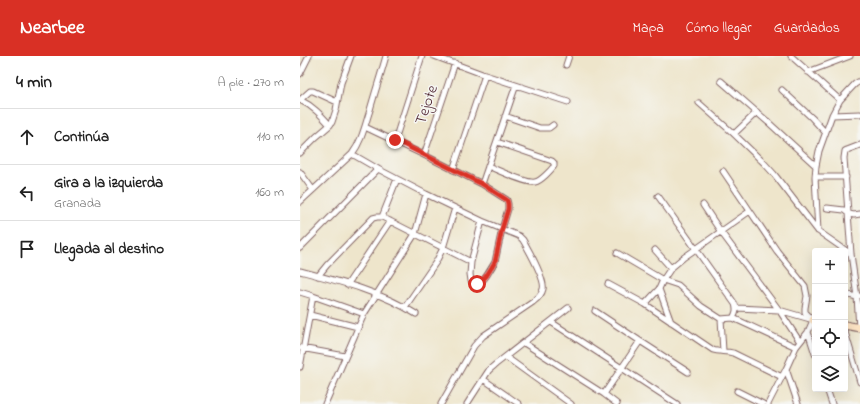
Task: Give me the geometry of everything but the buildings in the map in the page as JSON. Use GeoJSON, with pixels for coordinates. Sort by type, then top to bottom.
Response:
{"type":"FeatureCollection","features":[{"type":"Feature","properties":{"kind":"street"},"geometry":{"type":"LineString","coordinates":[[300,74],[309,56]]}},
{"type":"Feature","properties":{"kind":"street"},"geometry":{"type":"LineString","coordinates":[[300,153],[330,125],[334,119],[341,83],[352,56]]}},
{"type":"Feature","properties":{"kind":"street"},"geometry":{"type":"LineString","coordinates":[[300,202],[352,154],[360,143],[386,56]]}},
{"type":"Feature","properties":{"kind":"street"},"geometry":{"type":"LineString","coordinates":[[395,140],[422,56]]}},
{"type":"Feature","properties":{"kind":"street"},"geometry":{"type":"LineString","coordinates":[[434,56],[485,75],[568,102]]}},
{"type":"Feature","properties":{"kind":"street"},"geometry":{"type":"LineString","coordinates":[[566,65],[569,56]]}},
{"type":"Feature","properties":{"kind":"street"},"geometry":{"type":"LineString","coordinates":[[791,56],[840,100]]}},
{"type":"Feature","properties":{"kind":"street"},"geometry":{"type":"LineString","coordinates":[[808,72],[850,56]]}},
{"type":"Feature","properties":{"kind":"street","name":"Tejote"},"geometry":{"type":"LineString","coordinates":[[424,155],[455,63]]}},
{"type":"Feature","properties":{"kind":"street"},"geometry":{"type":"LineString","coordinates":[[453,170],[485,75]]}},
{"type":"Feature","properties":{"kind":"street"},"geometry":{"type":"LineString","coordinates":[[721,81],[789,140],[816,166]]}},
{"type":"Feature","properties":{"kind":"street"},"geometry":{"type":"LineString","coordinates":[[818,231],[815,177],[819,151],[832,115],[840,100],[855,84],[860,81]]}},
{"type":"Feature","properties":{"kind":"street"},"geometry":{"type":"LineString","coordinates":[[482,184],[516,85]]}},
{"type":"Feature","properties":{"kind":"street"},"geometry":{"type":"LineString","coordinates":[[330,125],[314,108],[300,100],[313,90],[338,102]]}},
{"type":"Feature","properties":{"kind":"street"},"geometry":{"type":"LineString","coordinates":[[782,90],[825,132]]}},
{"type":"Feature","properties":{"kind":"street"},"geometry":{"type":"LineString","coordinates":[[698,103],[734,134],[774,174],[818,231],[851,254]]}},
{"type":"Feature","properties":{"kind":"street"},"geometry":{"type":"LineString","coordinates":[[734,134],[757,112]]}},
{"type":"Feature","properties":{"kind":"street"},"geometry":{"type":"LineString","coordinates":[[832,115],[860,114]]}},
{"type":"Feature","properties":{"kind":"street"},"geometry":{"type":"LineString","coordinates":[[505,116],[540,128],[549,128],[553,125]]}},
{"type":"Feature","properties":{"kind":"street"},"geometry":{"type":"LineString","coordinates":[[365,127],[395,140],[482,184],[505,198],[508,202],[495,262],[481,282],[474,284],[471,281],[470,274],[471,262],[482,221]]}},
{"type":"Feature","properties":{"kind":"street"},"geometry":{"type":"LineString","coordinates":[[488,166],[525,181],[534,183],[540,180],[554,166],[552,161],[496,142]]}},
{"type":"Feature","properties":{"kind":"street"},"geometry":{"type":"LineString","coordinates":[[848,326],[860,328],[858,296],[851,254],[844,158],[845,151],[860,145]]}},
{"type":"Feature","properties":{"kind":"street"},"geometry":{"type":"LineString","coordinates":[[352,154],[426,194],[482,221],[514,234],[523,240],[544,285],[543,290],[536,299],[478,341],[441,404]]}},
{"type":"Feature","properties":{"kind":"street"},"geometry":{"type":"LineString","coordinates":[[300,248],[378,169]]}},
{"type":"Feature","properties":{"kind":"street"},"geometry":{"type":"LineString","coordinates":[[723,171],[778,251],[805,286],[807,296],[805,308],[806,312],[812,318]]}},
{"type":"Feature","properties":{"kind":"street"},"geometry":{"type":"LineString","coordinates":[[300,172],[313,190]]}},
{"type":"Feature","properties":{"kind":"street"},"geometry":{"type":"LineString","coordinates":[[815,177],[846,177]]}},
{"type":"Feature","properties":{"kind":"street"},"geometry":{"type":"LineString","coordinates":[[382,217],[397,179]]}},
{"type":"Feature","properties":{"kind":"street"},"geometry":{"type":"LineString","coordinates":[[325,404],[364,314],[415,234],[426,194]]}},
{"type":"Feature","properties":{"kind":"street"},"geometry":{"type":"LineString","coordinates":[[658,196],[735,304],[737,308],[736,314],[733,318]]}},
{"type":"Feature","properties":{"kind":"street"},"geometry":{"type":"LineString","coordinates":[[703,205],[721,232],[779,310],[800,342]]}},
{"type":"Feature","properties":{"kind":"street"},"geometry":{"type":"LineString","coordinates":[[406,307],[428,275],[443,248],[455,208]]}},
{"type":"Feature","properties":{"kind":"street"},"geometry":{"type":"LineString","coordinates":[[827,208],[844,210],[849,214],[854,215],[860,214]]}},
{"type":"Feature","properties":{"kind":"street"},"geometry":{"type":"LineString","coordinates":[[646,304],[659,289],[671,268],[750,211]]}},
{"type":"Feature","properties":{"kind":"street"},"geometry":{"type":"LineString","coordinates":[[318,276],[373,218],[377,217],[382,217],[471,262]]}},
{"type":"Feature","properties":{"kind":"street"},"geometry":{"type":"LineString","coordinates":[[347,285],[390,221]]}},
{"type":"Feature","properties":{"kind":"street"},"geometry":{"type":"LineString","coordinates":[[655,250],[671,268]]}},
{"type":"Feature","properties":{"kind":"street"},"geometry":{"type":"LineString","coordinates":[[617,252],[664,280],[678,286],[701,306],[722,319],[733,318],[796,347]]}},
{"type":"Feature","properties":{"kind":"street"},"geometry":{"type":"LineString","coordinates":[[300,271],[377,295],[406,307],[416,314]]}},
{"type":"Feature","properties":{"kind":"street"},"geometry":{"type":"LineString","coordinates":[[608,284],[646,304],[713,350],[717,352],[723,351],[733,353],[782,377]]}},
{"type":"Feature","properties":{"kind":"street"},"geometry":{"type":"LineString","coordinates":[[659,289],[672,322]]}},
{"type":"Feature","properties":{"kind":"street"},"geometry":{"type":"LineString","coordinates":[[300,292],[364,314]]}},
{"type":"Feature","properties":{"kind":"street"},"geometry":{"type":"LineString","coordinates":[[848,294],[858,296]]}},
{"type":"Feature","properties":{"kind":"street"},"geometry":{"type":"LineString","coordinates":[[300,367],[302,348],[313,296]]}},
{"type":"Feature","properties":{"kind":"street"},"geometry":{"type":"LineString","coordinates":[[467,404],[489,370],[568,308]]}},
{"type":"Feature","properties":{"kind":"street"},"geometry":{"type":"LineString","coordinates":[[737,308],[779,310],[812,319]]}},
{"type":"Feature","properties":{"kind":"street"},"geometry":{"type":"LineString","coordinates":[[596,311],[688,372]]}},
{"type":"Feature","properties":{"kind":"street"},"geometry":{"type":"LineString","coordinates":[[310,315],[358,327]]}},
{"type":"Feature","properties":{"kind":"street"},"geometry":{"type":"LineString","coordinates":[[722,319],[723,351]]}},
{"type":"Feature","properties":{"kind":"street"},"geometry":{"type":"LineString","coordinates":[[551,322],[677,404]]}},
{"type":"Feature","properties":{"kind":"street"},"geometry":{"type":"LineString","coordinates":[[768,404],[796,347],[808,332],[812,324]]}},
{"type":"Feature","properties":{"kind":"street"},"geometry":{"type":"LineString","coordinates":[[808,332],[812,345]]}},
{"type":"Feature","properties":{"kind":"street"},"geometry":{"type":"LineString","coordinates":[[604,394],[640,341]]}},
{"type":"Feature","properties":{"kind":"street"},"geometry":{"type":"LineString","coordinates":[[848,342],[860,382]]}},
{"type":"Feature","properties":{"kind":"street"},"geometry":{"type":"LineString","coordinates":[[524,343],[604,394],[617,404]]}},
{"type":"Feature","properties":{"kind":"street"},"geometry":{"type":"LineString","coordinates":[[302,348],[345,356]]}},
{"type":"Feature","properties":{"kind":"street"},"geometry":{"type":"LineString","coordinates":[[506,357],[571,404]]}},
{"type":"Feature","properties":{"kind":"street"},"geometry":{"type":"LineString","coordinates":[[786,369],[798,404]]}},
{"type":"Feature","properties":{"kind":"street"},"geometry":{"type":"LineString","coordinates":[[484,378],[519,404]]}},
{"type":"Feature","properties":{"kind":"street"},"geometry":{"type":"LineString","coordinates":[[737,392],[763,404]]}},
{"type":"Feature","properties":{"kind":"street"},"geometry":{"type":"LineString","coordinates":[[828,392],[832,404]]}},
{"type":"Feature","properties":{"kind":"route"},"geometry":{"type":"LineString","coordinates":[[395,140],[482,184],[507,200],[508,209],[495,262],[487,275],[477,284]]}}]}
